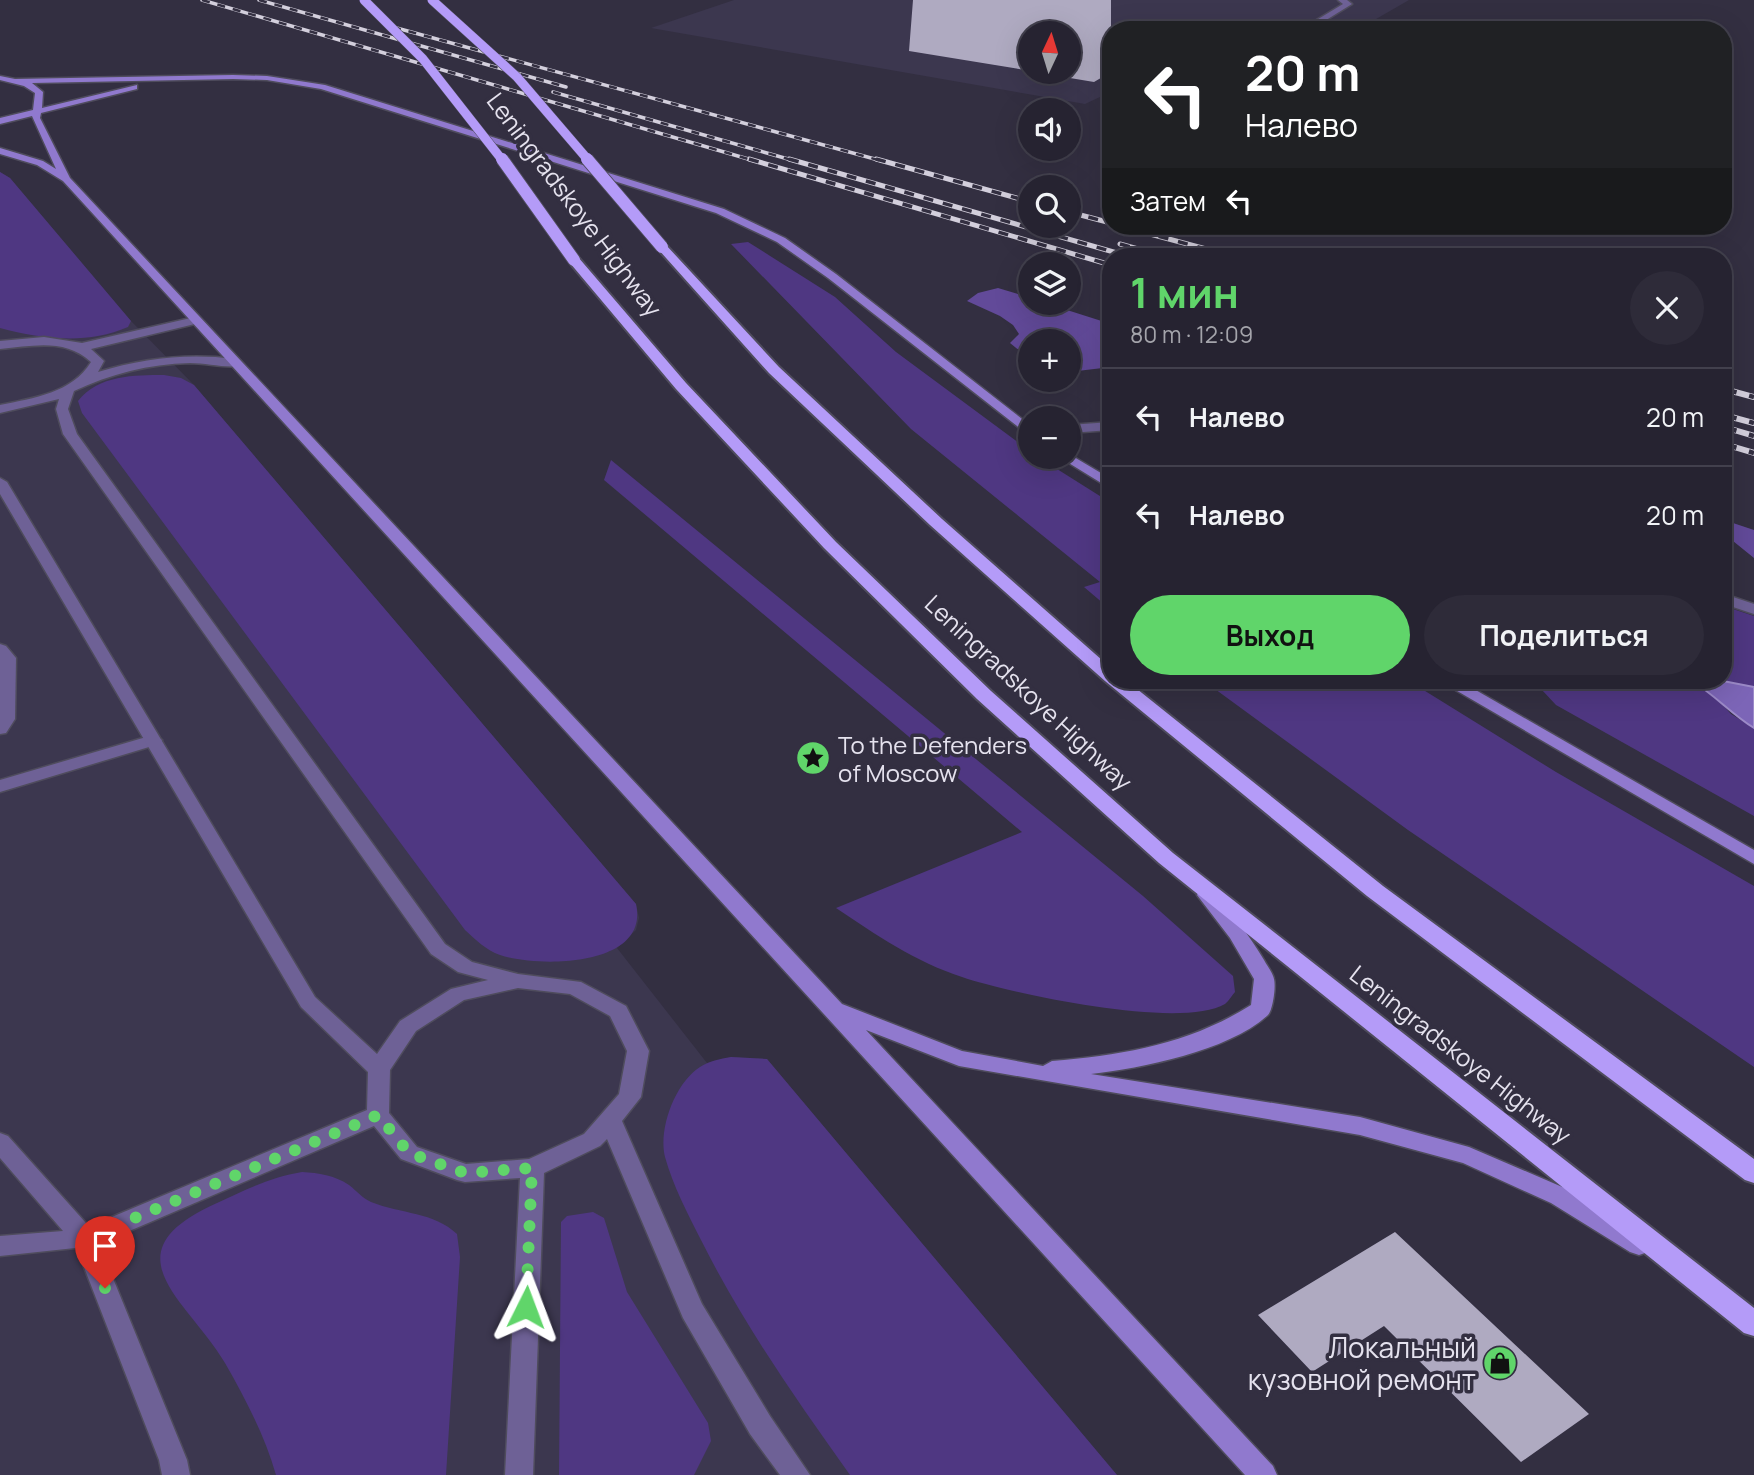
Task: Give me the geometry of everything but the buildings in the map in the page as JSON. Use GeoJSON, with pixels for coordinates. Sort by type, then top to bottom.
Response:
{"type":"FeatureCollection","features":[{"type":"Feature","properties":{"kind":"highway","name":"Leningradskoye Highway"},"geometry":{"type":"LineString","coordinates":[[364,0],[446,82],[574,260],[681,386],[830,545],[984,695],[1196,881],[1754,1324]]}},
{"type":"Feature","properties":{"kind":"highway","name":"Leningradskoye Highway"},"geometry":{"type":"LineString","coordinates":[[432,0],[517,77],[662,247],[774,370],[936,522],[1102,669]]}},
{"type":"Feature","properties":{"kind":"highway"},"geometry":{"type":"LineString","coordinates":[[1126,689],[1375,891],[1749,1167]]}},
{"type":"Feature","properties":{"kind":"main road"},"geometry":{"type":"LineString","coordinates":[[7,78],[233,77],[267,78],[322,87],[662,191],[720,211],[781,240],[831,275],[1018,423]]}},
{"type":"Feature","properties":{"kind":"main road"},"geometry":{"type":"LineString","coordinates":[[7,78],[39,92],[36,107],[66,179]]}},
{"type":"Feature","properties":{"kind":"main road"},"geometry":{"type":"LineString","coordinates":[[0,121],[36,107],[154,85],[244,82],[322,87]]}},
{"type":"Feature","properties":{"kind":"main road"},"geometry":{"type":"LineString","coordinates":[[0,151],[40,163],[66,179],[1263,1475]]}},
{"type":"Feature","properties":{"kind":"main road"},"geometry":{"type":"LineString","coordinates":[[1081,466],[1102,479]]}},
{"type":"Feature","properties":{"kind":"main road"},"geometry":{"type":"LineString","coordinates":[[1462,689],[1754,858]]}},
{"type":"Feature","properties":{"kind":"main road"},"geometry":{"type":"LineString","coordinates":[[1025,1072],[1128,1063],[1196,1044],[1238,1025],[1261,1009],[1264,979],[1238,934],[1196,881]]}},
{"type":"Feature","properties":{"kind":"main road"},"geometry":{"type":"LineString","coordinates":[[830,1008],[959,1058],[1025,1072],[1360,1126],[1469,1156],[1559,1196],[1699,1281]]}},
{"type":"Feature","properties":{"kind":"street"},"geometry":{"type":"LineString","coordinates":[[1319,21],[1348,4],[1342,0]]}},
{"type":"Feature","properties":{"kind":"street"},"geometry":{"type":"LineString","coordinates":[[0,338],[82,347],[195,321]]}},
{"type":"Feature","properties":{"kind":"street"},"geometry":{"type":"LineString","coordinates":[[0,345],[31,342]]}},
{"type":"Feature","properties":{"kind":"street"},"geometry":{"type":"LineString","coordinates":[[82,347],[98,361],[87,379]]}},
{"type":"Feature","properties":{"kind":"street"},"geometry":{"type":"LineString","coordinates":[[0,409],[48,399],[87,379],[129,365],[175,357],[235,363]]}},
{"type":"Feature","properties":{"kind":"street"},"geometry":{"type":"LineString","coordinates":[[68,389],[62,409],[70,434],[438,949],[465,967],[518,981],[574,987],[618,1011],[638,1051],[630,1097],[592,1140],[532,1168],[465,1173],[409,1153],[378,1115],[379,1069],[408,1026],[458,994],[518,981]]}},
{"type":"Feature","properties":{"kind":"street"},"geometry":{"type":"LineString","coordinates":[[1081,428],[1102,427]]}},
{"type":"Feature","properties":{"kind":"street"},"geometry":{"type":"LineString","coordinates":[[0,482],[308,1002],[379,1069]]}},
{"type":"Feature","properties":{"kind":"street"},"geometry":{"type":"LineString","coordinates":[[1732,602],[1754,609]]}},
{"type":"Feature","properties":{"kind":"street"},"geometry":{"type":"LineString","coordinates":[[0,649],[8,658],[6,719],[0,729]]}},
{"type":"Feature","properties":{"kind":"street"},"geometry":{"type":"LineString","coordinates":[[0,786],[153,740]]}},
{"type":"Feature","properties":{"kind":"street"},"geometry":{"type":"LineString","coordinates":[[0,1246],[85,1239],[378,1115]]}},
{"type":"Feature","properties":{"kind":"street"},"geometry":{"type":"LineString","coordinates":[[610,1120],[692,1310],[760,1425],[796,1475]]}},
{"type":"Feature","properties":{"kind":"street"},"geometry":{"type":"LineString","coordinates":[[0,1142],[85,1239],[173,1460],[176,1475]]}},
{"type":"Feature","properties":{"kind":"street"},"geometry":{"type":"LineString","coordinates":[[519,1475],[532,1168]]}},
{"type":"Feature","properties":{"kind":"shaded area"},"geometry":{"type":"Polygon","coordinates":[[[734,0],[1409,0],[1373,21],[1102,21],[1102,96],[1085,104],[1081,103],[1081,98],[1051,98],[651,28],[734,0]]]}},
{"type":"Feature","properties":{"kind":"shaded area"},"geometry":{"type":"Polygon","coordinates":[[[0,172],[10,178],[131,321],[194,385],[636,904],[639,918],[636,930],[617,948],[707,1063],[731,1057],[767,1059],[1117,1475],[0,1475],[0,172]]]}},
{"type":"Feature","properties":{"kind":"shaded area"},"geometry":{"type":"Polygon","coordinates":[[[0,172],[10,178],[131,321],[128,327],[112,333],[81,338],[48,337],[0,328],[0,172]]]}},
{"type":"Feature","properties":{"kind":"shaded area"},"geometry":{"type":"Polygon","coordinates":[[[748,242],[835,297],[896,352],[1018,442],[1018,469],[1057,469],[1102,497],[1102,602],[1084,587],[1100,582],[911,429],[731,244],[748,242]]]}},
{"type":"Feature","properties":{"kind":"shaded area"},"geometry":{"type":"Polygon","coordinates":[[[998,288],[1018,294],[1018,315],[1081,314],[1102,321],[1102,368],[1081,371],[1081,329],[1018,329],[1018,332],[1013,325],[1000,316],[967,301],[978,293],[998,288]]]}},
{"type":"Feature","properties":{"kind":"shaded area"},"geometry":{"type":"Polygon","coordinates":[[[1018,335],[1018,349],[1010,343],[1018,335]]]}},
{"type":"Feature","properties":{"kind":"shaded area"},"geometry":{"type":"Polygon","coordinates":[[[141,375],[181,378],[194,385],[636,904],[636,925],[626,940],[610,951],[588,958],[540,961],[495,953],[465,930],[82,413],[78,401],[86,392],[106,381],[141,375]]]}},
{"type":"Feature","properties":{"kind":"shaded area"},"geometry":{"type":"Polygon","coordinates":[[[611,460],[1143,896],[1233,976],[1235,992],[1228,1001],[1203,1011],[1172,1013],[1095,1007],[1018,992],[962,977],[929,964],[881,938],[836,908],[1022,832],[604,480],[611,460]]]}},
{"type":"Feature","properties":{"kind":"shaded area"},"geometry":{"type":"Polygon","coordinates":[[[1732,523],[1754,530],[1754,558],[1733,541],[1732,523]]]}},
{"type":"Feature","properties":{"kind":"shaded area"},"geometry":{"type":"Polygon","coordinates":[[[1732,609],[1754,616],[1754,687],[1732,683],[1732,609]]]}},
{"type":"Feature","properties":{"kind":"shaded area"},"geometry":{"type":"Polygon","coordinates":[[[1732,683],[1754,687],[1754,728],[1738,717],[1704,689],[1732,689],[1732,683]]]}},
{"type":"Feature","properties":{"kind":"shaded area"},"geometry":{"type":"Polygon","coordinates":[[[1215,689],[1422,689],[1556,772],[1754,886],[1754,1067],[1408,830],[1215,689]]]}},
{"type":"Feature","properties":{"kind":"shaded area"},"geometry":{"type":"Polygon","coordinates":[[[1705,689],[1731,714],[1754,728],[1754,816],[1556,705],[1542,690],[1705,689]]]}},
{"type":"Feature","properties":{"kind":"shaded area"},"geometry":{"type":"Polygon","coordinates":[[[731,1057],[767,1059],[1117,1475],[850,1475],[790,1389],[734,1301],[686,1210],[665,1157],[663,1146],[666,1120],[683,1084],[703,1065],[731,1057]]]}},
{"type":"Feature","properties":{"kind":"shaded area"},"geometry":{"type":"Polygon","coordinates":[[[302,1172],[338,1179],[371,1202],[428,1217],[457,1234],[460,1257],[446,1475],[276,1475],[260,1432],[225,1363],[165,1278],[160,1259],[166,1240],[184,1222],[248,1189],[302,1172]]]}},
{"type":"Feature","properties":{"kind":"shaded area"},"geometry":{"type":"Polygon","coordinates":[[[593,1212],[604,1218],[627,1292],[708,1423],[711,1441],[694,1475],[559,1475],[561,1222],[567,1216],[593,1212]]]}},
{"type":"Feature","properties":{"kind":"railway"},"geometry":{"type":"LineString","coordinates":[[202,0],[755,161]]}},
{"type":"Feature","properties":{"kind":"railway"},"geometry":{"type":"LineString","coordinates":[[259,0],[566,87]]}},
{"type":"Feature","properties":{"kind":"railway"},"geometry":{"type":"LineString","coordinates":[[393,27],[882,161]]}},
{"type":"Feature","properties":{"kind":"railway"},"geometry":{"type":"LineString","coordinates":[[553,92],[795,161]]}},
{"type":"Feature","properties":{"kind":"railway"},"geometry":{"type":"LineString","coordinates":[[749,159],[1102,262]]}},
{"type":"Feature","properties":{"kind":"railway"},"geometry":{"type":"LineString","coordinates":[[789,159],[1102,249]]}},
{"type":"Feature","properties":{"kind":"railway"},"geometry":{"type":"LineString","coordinates":[[876,159],[1018,198]]}},
{"type":"Feature","properties":{"kind":"railway"},"geometry":{"type":"LineString","coordinates":[[1081,215],[1102,221]]}},
{"type":"Feature","properties":{"kind":"railway"},"geometry":{"type":"LineString","coordinates":[[1154,235],[1202,248]]}},
{"type":"Feature","properties":{"kind":"railway"},"geometry":{"type":"LineString","coordinates":[[1120,244],[1134,248]]}},
{"type":"Feature","properties":{"kind":"railway"},"geometry":{"type":"LineString","coordinates":[[1732,391],[1754,397]]}},
{"type":"Feature","properties":{"kind":"railway"},"geometry":{"type":"LineString","coordinates":[[1732,417],[1754,423]]}},
{"type":"Feature","properties":{"kind":"railway"},"geometry":{"type":"LineString","coordinates":[[1732,429],[1754,436]]}},
{"type":"Feature","properties":{"kind":"railway"},"geometry":{"type":"LineString","coordinates":[[1732,446],[1754,453]]}},
{"type":"Feature","properties":{"kind":"place","name":"To the Defenders of Moscow"},"geometry":{"type":"Point","coordinates":[813,758]}},
{"type":"Feature","properties":{"kind":"place","name":"Локальный кузовной ремонт"},"geometry":{"type":"Point","coordinates":[1500,1363]}},
{"type":"Feature","properties":{"kind":"route"},"geometry":{"type":"LineString","coordinates":[[105,1288],[85,1239],[285,1157],[378,1115],[409,1153],[465,1173],[532,1168],[526,1307]]}}]}
